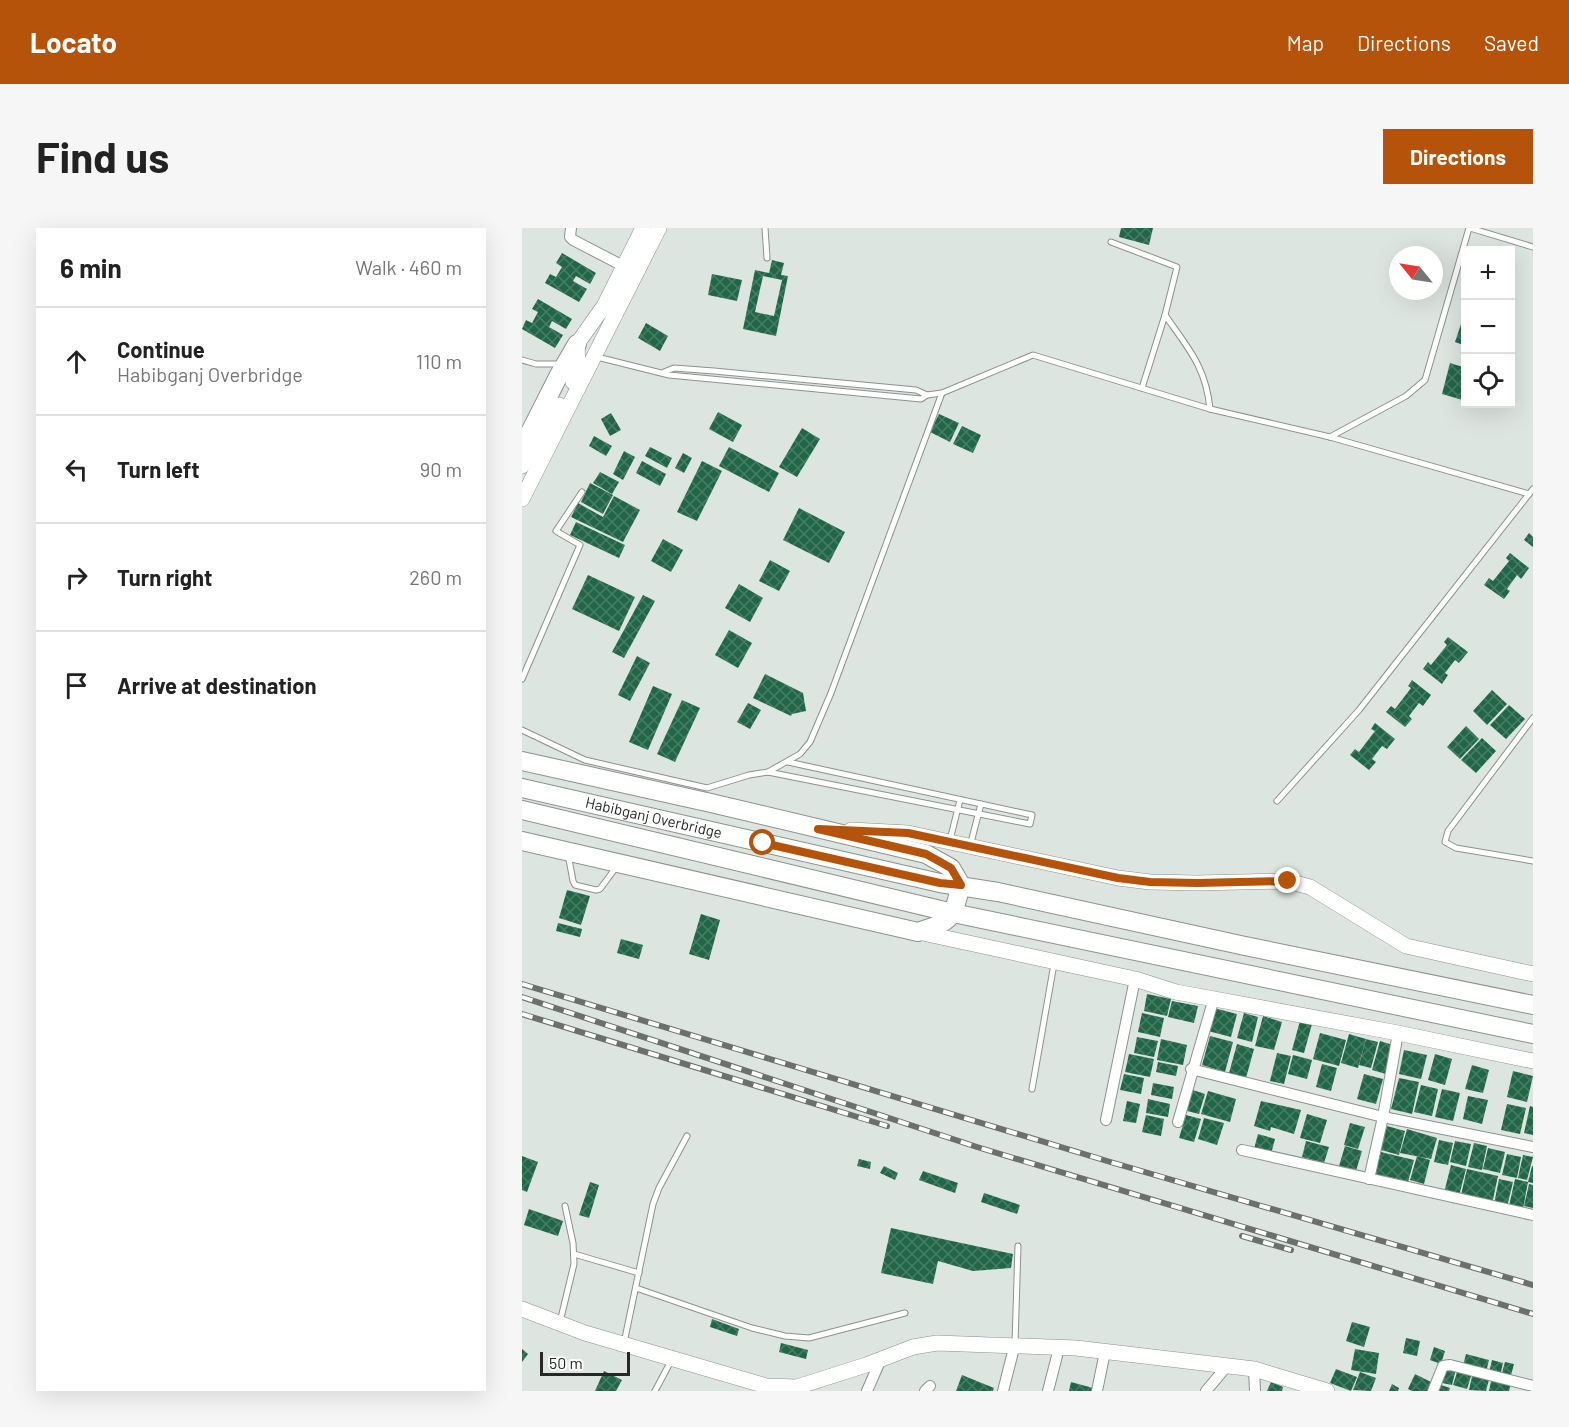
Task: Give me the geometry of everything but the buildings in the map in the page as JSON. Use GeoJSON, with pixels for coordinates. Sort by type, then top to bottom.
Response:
{"type":"FeatureCollection","features":[{"type":"Feature","properties":{"kind":"main road"},"geometry":{"type":"LineString","coordinates":[[522,448],[562,369],[578,344]]}},
{"type":"Feature","properties":{"kind":"main road"},"geometry":{"type":"LineString","coordinates":[[522,760],[926,854],[951,868],[961,885],[953,913],[936,926],[918,932],[522,841]]}},
{"type":"Feature","properties":{"kind":"main road","name":"Habibganj Overbridge"},"geometry":{"type":"LineString","coordinates":[[522,788],[940,883],[961,885],[1533,1005]]}},
{"type":"Feature","properties":{"kind":"main road","name":"Habibganj Overbridge"},"geometry":{"type":"LineString","coordinates":[[522,810],[953,913],[1533,1034]]}},
{"type":"Feature","properties":{"kind":"street"},"geometry":{"type":"LineString","coordinates":[[571,228],[570,237],[573,240],[631,270]]}},
{"type":"Feature","properties":{"kind":"street"},"geometry":{"type":"LineString","coordinates":[[522,499],[595,356],[631,270],[644,228]]}},
{"type":"Feature","properties":{"kind":"street"},"geometry":{"type":"LineString","coordinates":[[522,466],[575,379],[579,363],[578,344],[659,228]]}},
{"type":"Feature","properties":{"kind":"street"},"geometry":{"type":"LineString","coordinates":[[818,829],[908,833],[1118,878],[1150,882],[1288,881],[1310,886],[1406,946],[1533,974]]}},
{"type":"Feature","properties":{"kind":"street"},"geometry":{"type":"LineString","coordinates":[[918,932],[1135,979],[1169,991],[1398,1033],[1533,1061]]}},
{"type":"Feature","properties":{"kind":"street"},"geometry":{"type":"LineString","coordinates":[[1106,1120],[1135,979]]}},
{"type":"Feature","properties":{"kind":"street"},"geometry":{"type":"LineString","coordinates":[[1178,1122],[1191,1069],[1214,998]]}},
{"type":"Feature","properties":{"kind":"street"},"geometry":{"type":"LineString","coordinates":[[1369,1179],[1398,1033]]}},
{"type":"Feature","properties":{"kind":"street"},"geometry":{"type":"LineString","coordinates":[[1191,1069],[1383,1117],[1533,1147]]}},
{"type":"Feature","properties":{"kind":"street"},"geometry":{"type":"LineString","coordinates":[[1242,1150],[1533,1215]]}},
{"type":"Feature","properties":{"kind":"street"},"geometry":{"type":"LineString","coordinates":[[522,1309],[560,1324],[672,1359],[747,1386],[797,1387],[913,1347],[937,1343],[1015,1344],[1254,1369],[1327,1391]]}},
{"type":"Feature","properties":{"kind":"street"},"geometry":{"type":"LineString","coordinates":[[1002,1391],[1015,1344]]}},
{"type":"Feature","properties":{"kind":"street"},"geometry":{"type":"LineString","coordinates":[[1048,1391],[1059,1348]]}},
{"type":"Feature","properties":{"kind":"street"},"geometry":{"type":"LineString","coordinates":[[1097,1391],[1105,1352]]}},
{"type":"Feature","properties":{"kind":"street"},"geometry":{"type":"LineString","coordinates":[[867,1391],[882,1359]]}},
{"type":"Feature","properties":{"kind":"street"},"geometry":{"type":"LineString","coordinates":[[1433,1391],[1443,1366],[1450,1365],[1533,1386]]}},
{"type":"Feature","properties":{"kind":"street"},"geometry":{"type":"LineString","coordinates":[[1206,1391],[1227,1366]]}},
{"type":"Feature","properties":{"kind":"street"},"geometry":{"type":"LineString","coordinates":[[1254,1369],[1255,1391]]}},
{"type":"Feature","properties":{"kind":"lane"},"geometry":{"type":"LineString","coordinates":[[765,228],[766,258]]}},
{"type":"Feature","properties":{"kind":"lane"},"geometry":{"type":"LineString","coordinates":[[1330,437],[1406,396],[1425,380],[1469,228],[1533,247]]}},
{"type":"Feature","properties":{"kind":"lane"},"geometry":{"type":"LineString","coordinates":[[1111,242],[1177,267],[1165,315],[1142,388]]}},
{"type":"Feature","properties":{"kind":"lane"},"geometry":{"type":"LineString","coordinates":[[1165,315],[1198,361],[1208,388],[1210,409]]}},
{"type":"Feature","properties":{"kind":"lane"},"geometry":{"type":"LineString","coordinates":[[595,356],[678,376],[921,399],[927,394],[942,393],[1033,356],[1210,409],[1330,437],[1531,491],[1359,710],[1277,801]]}},
{"type":"Feature","properties":{"kind":"lane"},"geometry":{"type":"LineString","coordinates":[[522,360],[562,369]]}},
{"type":"Feature","properties":{"kind":"lane"},"geometry":{"type":"LineString","coordinates":[[522,730],[585,760],[707,788],[749,775],[768,772],[800,754],[810,742],[831,693],[942,393]]}},
{"type":"Feature","properties":{"kind":"lane"},"geometry":{"type":"LineString","coordinates":[[522,679],[580,546],[556,531],[582,492]]}},
{"type":"Feature","properties":{"kind":"lane"},"geometry":{"type":"LineString","coordinates":[[1533,718],[1448,831],[1445,842],[1456,848],[1533,861]]}},
{"type":"Feature","properties":{"kind":"lane"},"geometry":{"type":"LineString","coordinates":[[768,772],[1030,824],[1032,815],[788,762]]}},
{"type":"Feature","properties":{"kind":"lane"},"geometry":{"type":"LineString","coordinates":[[950,842],[960,800]]}},
{"type":"Feature","properties":{"kind":"lane"},"geometry":{"type":"LineString","coordinates":[[970,847],[981,804]]}},
{"type":"Feature","properties":{"kind":"lane"},"geometry":{"type":"LineString","coordinates":[[568,852],[573,881],[576,885],[596,890],[600,889],[618,864]]}},
{"type":"Feature","properties":{"kind":"lane"},"geometry":{"type":"LineString","coordinates":[[1032,1089],[1054,962]]}},
{"type":"Feature","properties":{"kind":"lane"},"geometry":{"type":"LineString","coordinates":[[624,1345],[653,1204],[687,1136]]}},
{"type":"Feature","properties":{"kind":"lane"},"geometry":{"type":"LineString","coordinates":[[560,1324],[572,1281],[574,1254],[565,1206]]}},
{"type":"Feature","properties":{"kind":"lane"},"geometry":{"type":"LineString","coordinates":[[1015,1344],[1018,1246]]}},
{"type":"Feature","properties":{"kind":"lane"},"geometry":{"type":"LineString","coordinates":[[574,1254],[639,1273]]}},
{"type":"Feature","properties":{"kind":"lane"},"geometry":{"type":"LineString","coordinates":[[636,1288],[752,1328],[785,1336],[809,1338],[905,1313]]}},
{"type":"Feature","properties":{"kind":"lane"},"geometry":{"type":"LineString","coordinates":[[655,1391],[672,1359]]}},
{"type":"Feature","properties":{"kind":"railway"},"geometry":{"type":"LineString","coordinates":[[522,984],[1107,1161],[1533,1285]]}},
{"type":"Feature","properties":{"kind":"railway"},"geometry":{"type":"LineString","coordinates":[[522,997],[977,1147],[1533,1314]]}},
{"type":"Feature","properties":{"kind":"railway"},"geometry":{"type":"LineString","coordinates":[[522,1014],[887,1126]]}},
{"type":"Feature","properties":{"kind":"railway"},"geometry":{"type":"LineString","coordinates":[[1242,1236],[1291,1250]]}},
{"type":"Feature","properties":{"kind":"route"},"geometry":{"type":"LineString","coordinates":[[763,843],[940,883],[961,885],[951,868],[926,854],[818,829],[908,833],[1118,878],[1150,882],[1288,881]]}}]}
